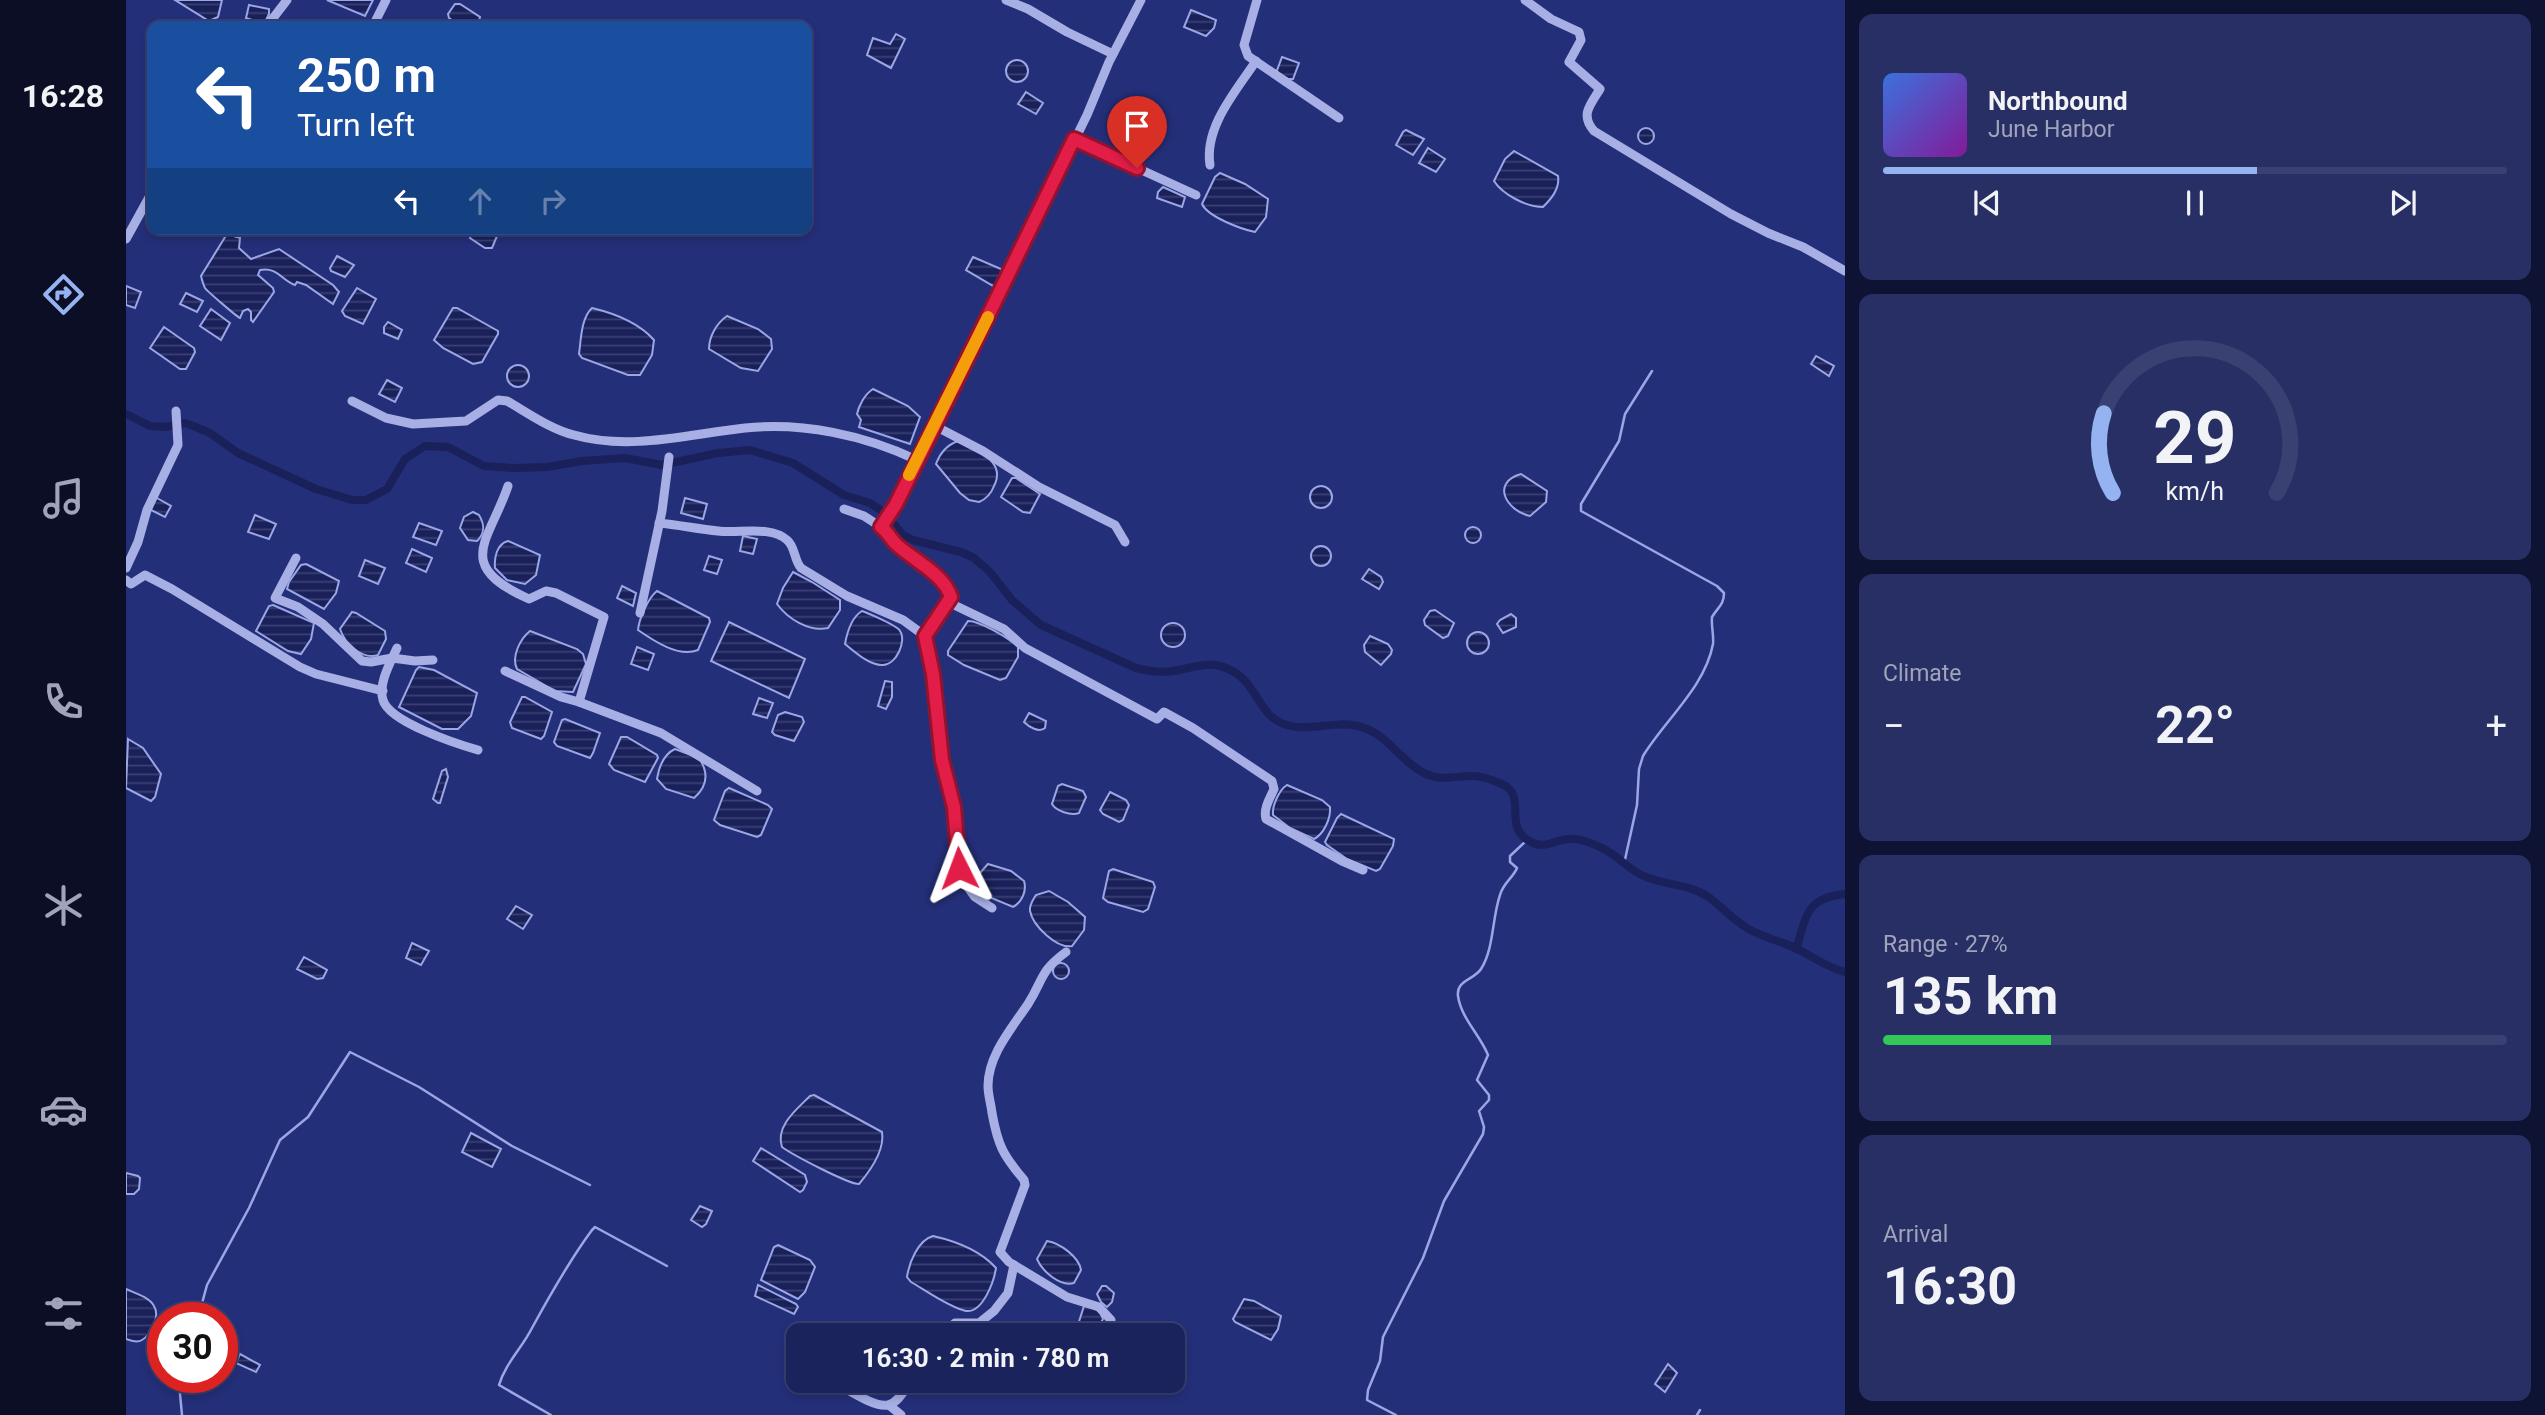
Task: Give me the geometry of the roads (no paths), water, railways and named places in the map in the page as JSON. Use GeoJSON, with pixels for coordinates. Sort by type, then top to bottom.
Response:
{"type":"FeatureCollection","features":[{"type":"Feature","properties":{"kind":"street"},"geometry":{"type":"LineString","coordinates":[[271,21],[287,0]]}},
{"type":"Feature","properties":{"kind":"street"},"geometry":{"type":"LineString","coordinates":[[376,21],[386,0]]}},
{"type":"Feature","properties":{"kind":"street"},"geometry":{"type":"LineString","coordinates":[[1006,0],[1113,54]]}},
{"type":"Feature","properties":{"kind":"street"},"geometry":{"type":"LineString","coordinates":[[884,523],[935,426],[1141,0]]}},
{"type":"Feature","properties":{"kind":"street"},"geometry":{"type":"LineString","coordinates":[[1256,0],[1244,45],[1248,56],[1339,118]]}},
{"type":"Feature","properties":{"kind":"street"},"geometry":{"type":"LineString","coordinates":[[1526,0],[1551,19],[1579,32],[1581,40],[1569,62],[1600,89],[1587,116],[1587,123],[1594,131],[1731,214],[1803,247],[1845,271]]}},
{"type":"Feature","properties":{"kind":"street"},"geometry":{"type":"LineString","coordinates":[[1210,165],[1208,152],[1225,107],[1256,61]]}},
{"type":"Feature","properties":{"kind":"street"},"geometry":{"type":"LineString","coordinates":[[1074,139],[1196,195]]}},
{"type":"Feature","properties":{"kind":"street"},"geometry":{"type":"LineString","coordinates":[[126,239],[147,201]]}},
{"type":"Feature","properties":{"kind":"street"},"geometry":{"type":"LineString","coordinates":[[352,401],[386,418],[413,424],[466,421],[498,400],[507,401],[574,435],[609,440],[653,440],[745,428],[806,428],[863,439],[917,460]]}},
{"type":"Feature","properties":{"kind":"street"},"geometry":{"type":"LineString","coordinates":[[126,568],[138,542],[147,510],[178,445],[177,411]]}},
{"type":"Feature","properties":{"kind":"street"},"geometry":{"type":"LineString","coordinates":[[935,426],[983,451],[1039,487],[1115,525],[1125,542]]}},
{"type":"Feature","properties":{"kind":"street"},"geometry":{"type":"LineString","coordinates":[[640,613],[659,523],[669,457]]}},
{"type":"Feature","properties":{"kind":"street"},"geometry":{"type":"LineString","coordinates":[[508,486],[499,514],[491,521],[481,554],[484,564],[498,582],[529,598],[545,590],[604,617],[579,702]]}},
{"type":"Feature","properties":{"kind":"street"},"geometry":{"type":"LineString","coordinates":[[844,509],[884,523],[910,557],[936,576],[948,590],[951,597],[925,636]]}},
{"type":"Feature","properties":{"kind":"street"},"geometry":{"type":"LineString","coordinates":[[659,523],[721,532],[769,533],[784,537],[791,544],[795,561],[800,568],[847,596],[903,620],[925,636],[933,674],[942,760],[954,807],[959,868],[964,882],[975,897],[992,908]]}},
{"type":"Feature","properties":{"kind":"street"},"geometry":{"type":"LineString","coordinates":[[296,558],[275,598],[298,607],[323,624],[362,661],[392,658],[433,660]]}},
{"type":"Feature","properties":{"kind":"street"},"geometry":{"type":"LineString","coordinates":[[126,580],[131,584],[135,583],[145,575],[299,667],[383,691]]}},
{"type":"Feature","properties":{"kind":"street"},"geometry":{"type":"LineString","coordinates":[[948,602],[1004,629],[1025,648],[1157,719],[1164,712],[1193,728],[1272,781],[1274,789],[1264,814],[1266,819],[1363,870]]}},
{"type":"Feature","properties":{"kind":"street"},"geometry":{"type":"LineString","coordinates":[[397,648],[382,699],[393,713],[436,737],[478,750]]}},
{"type":"Feature","properties":{"kind":"street"},"geometry":{"type":"LineString","coordinates":[[505,671],[561,697],[661,733],[757,791]]}},
{"type":"Feature","properties":{"kind":"street"},"geometry":{"type":"LineString","coordinates":[[1066,952],[1043,972],[1034,995],[1000,1048],[990,1071],[988,1086],[995,1133],[1003,1155],[1024,1180],[1025,1185],[1000,1248],[1004,1258],[1014,1265],[1067,1297],[1094,1304],[1111,1320]]}},
{"type":"Feature","properties":{"kind":"street"},"geometry":{"type":"LineString","coordinates":[[979,1323],[994,1311],[1008,1293],[1014,1265]]}},
{"type":"Feature","properties":{"kind":"street"},"geometry":{"type":"LineString","coordinates":[[855,1393],[889,1405],[901,1415]]}},
{"type":"Feature","properties":{"kind":"street"},"geometry":{"type":"LineString","coordinates":[[889,1405],[902,1393]]}},
{"type":"Feature","properties":{"kind":"waterway"},"geometry":{"type":"LineString","coordinates":[[1624,864],[1637,805],[1639,769],[1643,756],[1702,675],[1713,644],[1712,617],[1724,597],[1724,593],[1717,586],[1581,511],[1581,504],[1619,441],[1625,414],[1652,371]]}},
{"type":"Feature","properties":{"kind":"waterway"},"geometry":{"type":"LineString","coordinates":[[126,414],[150,426],[165,427],[185,423],[196,427],[210,433],[238,453],[316,489],[352,500],[366,500],[387,489],[405,459],[425,446],[448,447],[484,466],[513,468],[625,458],[662,465],[718,453],[750,450],[793,463],[844,495],[870,503],[885,513],[903,535],[974,558],[990,572],[1012,600],[1041,625],[1136,668],[1163,672],[1202,665],[1220,666],[1242,678],[1267,712],[1284,724],[1302,727],[1339,724],[1358,726],[1378,735],[1426,774],[1444,778],[1477,776],[1501,783],[1511,790],[1518,829],[1522,836],[1531,842],[1544,845],[1572,839],[1594,844],[1640,874],[1700,892],[1749,929],[1845,972]]}},
{"type":"Feature","properties":{"kind":"waterway"},"geometry":{"type":"LineString","coordinates":[[1396,1415],[1367,1400],[1368,1390],[1380,1361],[1383,1337],[1423,1258],[1444,1201],[1483,1134],[1484,1127],[1479,1111],[1489,1100],[1489,1095],[1477,1080],[1488,1055],[1463,1012],[1458,991],[1463,983],[1478,973],[1485,961],[1501,891],[1517,868],[1510,862],[1510,856],[1527,840]]}},
{"type":"Feature","properties":{"kind":"waterway"},"geometry":{"type":"LineString","coordinates":[[1796,949],[1806,918],[1815,904],[1832,896],[1845,894]]}},
{"type":"Feature","properties":{"kind":"waterway"},"geometry":{"type":"LineString","coordinates":[[202,1302],[207,1285],[249,1208],[280,1140],[308,1117],[350,1052],[419,1087],[512,1146],[590,1185]]}},
{"type":"Feature","properties":{"kind":"waterway"},"geometry":{"type":"LineString","coordinates":[[551,1415],[499,1385],[505,1370],[560,1278],[592,1230],[595,1227],[667,1266]]}},
{"type":"Feature","properties":{"kind":"waterway"},"geometry":{"type":"LineString","coordinates":[[180,1393],[182,1415]]}},
{"type":"Feature","properties":{"kind":"waterway"},"geometry":{"type":"LineString","coordinates":[[1697,1415],[1700,1410]]}}]}
